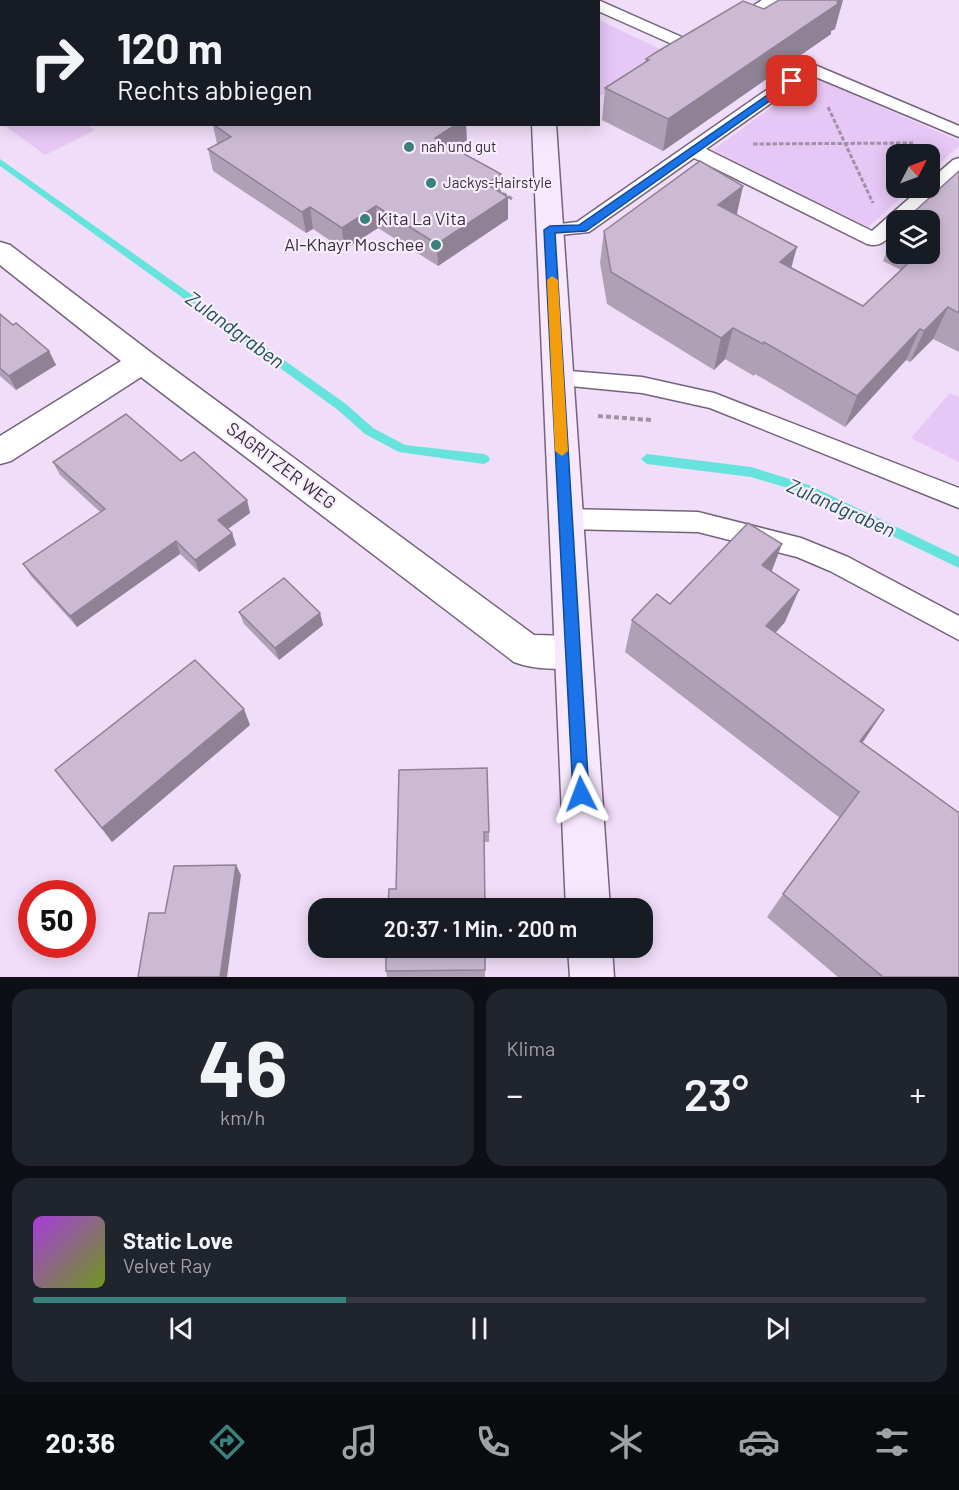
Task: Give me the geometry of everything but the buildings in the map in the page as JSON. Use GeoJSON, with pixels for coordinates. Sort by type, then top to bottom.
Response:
{"type":"FeatureCollection","features":[{"type":"Feature","properties":{"kind":"main road"},"geometry":{"type":"LineString","coordinates":[[544,126],[587,898]]}},
{"type":"Feature","properties":{"kind":"main road"},"geometry":{"type":"LineString","coordinates":[[591,958],[592,977]]}},
{"type":"Feature","properties":{"kind":"street","name":"SAGRITZER WEG"},"geometry":{"type":"LineString","coordinates":[[0,251],[142,362],[527,651],[572,652]]}},
{"type":"Feature","properties":{"kind":"street"},"geometry":{"type":"LineString","coordinates":[[0,452],[142,362]]}},
{"type":"Feature","properties":{"kind":"lane"},"geometry":{"type":"LineString","coordinates":[[724,31],[773,0]]}},
{"type":"Feature","properties":{"kind":"lane"},"geometry":{"type":"LineString","coordinates":[[600,6],[700,46],[676,61]]}},
{"type":"Feature","properties":{"kind":"lane"},"geometry":{"type":"LineString","coordinates":[[550,230],[582,228],[810,68],[959,132]]}},
{"type":"Feature","properties":{"kind":"lane"},"geometry":{"type":"LineString","coordinates":[[697,147],[874,240],[959,164]]}},
{"type":"Feature","properties":{"kind":"lane"},"geometry":{"type":"LineString","coordinates":[[558,378],[642,385],[714,400],[959,498]]}},
{"type":"Feature","properties":{"kind":"lane"},"geometry":{"type":"LineString","coordinates":[[566,519],[699,522],[801,548],[839,564],[959,629]]}},
{"type":"Feature","properties":{"kind":"path"},"geometry":{"type":"LineString","coordinates":[[810,68],[885,230]]}},
{"type":"Feature","properties":{"kind":"path"},"geometry":{"type":"LineString","coordinates":[[697,147],[913,143]]}},
{"type":"Feature","properties":{"kind":"path"},"geometry":{"type":"LineString","coordinates":[[494,188],[515,200]]}},
{"type":"Feature","properties":{"kind":"shaded area"},"geometry":{"type":"Polygon","coordinates":[[[600,20],[670,54],[600,96],[600,20]]]}},
{"type":"Feature","properties":{"kind":"shaded area"},"geometry":{"type":"Polygon","coordinates":[[[813,77],[959,141],[959,146],[940,163],[940,144],[886,144],[886,198],[901,198],[868,227],[713,150],[813,77]]]}},
{"type":"Feature","properties":{"kind":"shaded area"},"geometry":{"type":"Polygon","coordinates":[[[5,126],[89,126],[95,130],[45,155],[5,126]]]}},
{"type":"Feature","properties":{"kind":"shaded area"},"geometry":{"type":"Polygon","coordinates":[[[950,393],[959,397],[959,462],[911,438],[950,393]]]}},
{"type":"Feature","properties":{"kind":"waterway","name":"Zulandgraben"},"geometry":{"type":"LineString","coordinates":[[0,162],[342,407],[369,431],[403,449],[484,459]]}},
{"type":"Feature","properties":{"kind":"waterway","name":"Zulandgraben"},"geometry":{"type":"LineString","coordinates":[[647,459],[751,472],[805,488],[959,563]]}},
{"type":"Feature","properties":{"kind":"slow traffic"},"geometry":{"type":"LineString","coordinates":[[552,280],[562,451]]}},
{"type":"Feature","properties":{"kind":"place","name":"nah und gut"},"geometry":{"type":"Point","coordinates":[409,147]}},
{"type":"Feature","properties":{"kind":"place","name":"Jackys-Hairstyle"},"geometry":{"type":"Point","coordinates":[431,183]}},
{"type":"Feature","properties":{"kind":"place","name":"Kita La Vita"},"geometry":{"type":"Point","coordinates":[365,219]}},
{"type":"Feature","properties":{"kind":"place","name":"Al-Khayr Moschee"},"geometry":{"type":"Point","coordinates":[436,245]}},
{"type":"Feature","properties":{"kind":"route"},"geometry":{"type":"LineString","coordinates":[[581,794],[550,230],[582,228],[792,81]]}}]}
